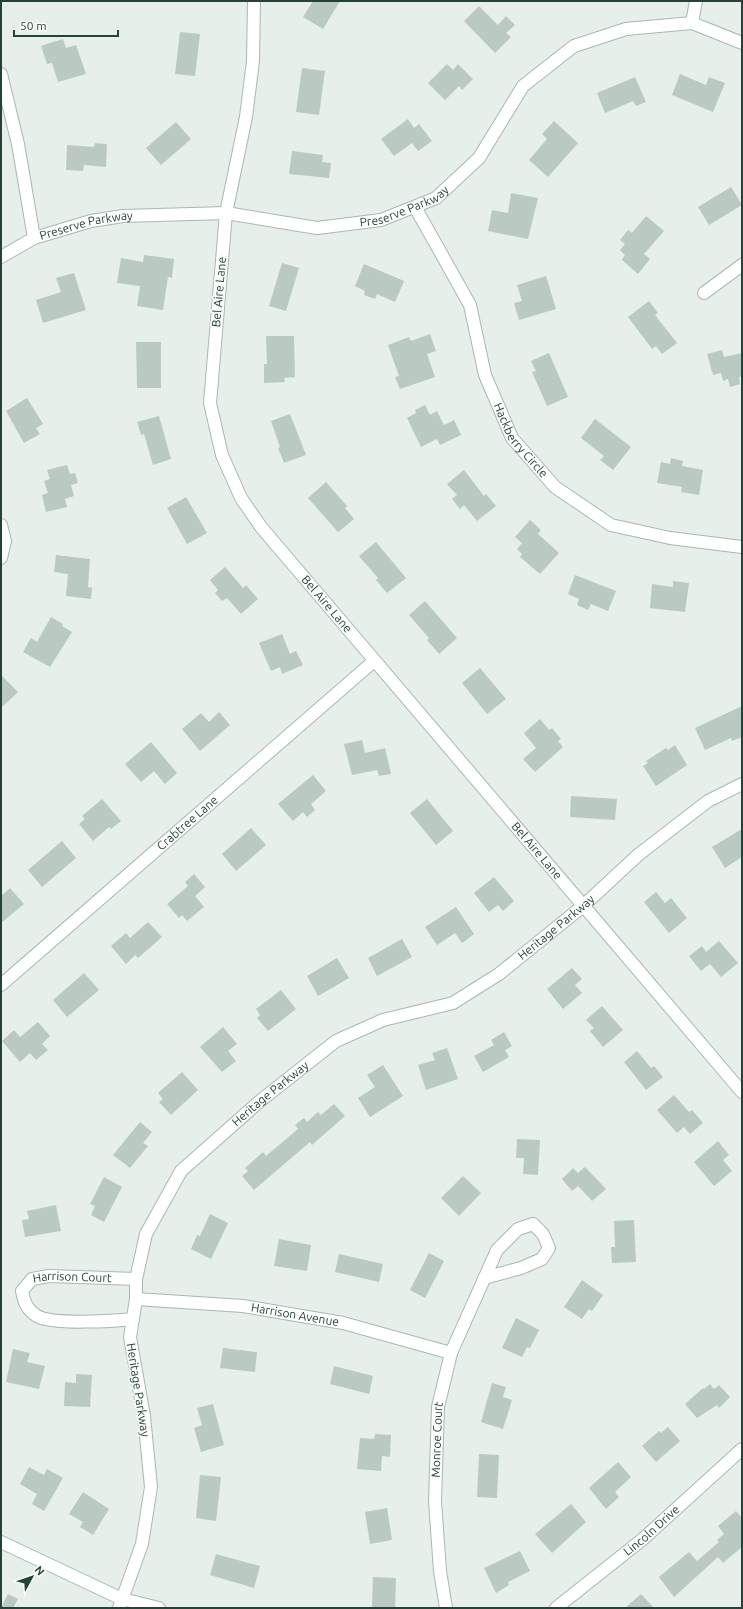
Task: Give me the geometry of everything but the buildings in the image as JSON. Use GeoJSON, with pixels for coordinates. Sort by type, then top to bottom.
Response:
{"type":"FeatureCollection","features":[{"type":"Feature","properties":{"kind":"street","name":"Bel Aire Lane"},"geometry":{"type":"LineString","coordinates":[[254,1],[253,60],[246,117],[226,213],[210,403],[222,455],[241,498],[261,527],[374,661],[742,1092]]}},
{"type":"Feature","properties":{"kind":"street"},"geometry":{"type":"LineString","coordinates":[[692,23],[696,1]]}},
{"type":"Feature","properties":{"kind":"street","name":"Preserve Parkway"},"geometry":{"type":"LineString","coordinates":[[1,257],[34,238],[91,221],[123,216],[226,213],[317,228],[381,220],[436,198],[480,158],[523,86],[574,46],[626,29],[692,23],[742,43]]}},
{"type":"Feature","properties":{"kind":"street"},"geometry":{"type":"LineString","coordinates":[[1,74],[18,144],[34,238]]}},
{"type":"Feature","properties":{"kind":"street","name":"Hackberry Circle"},"geometry":{"type":"LineString","coordinates":[[415,206],[470,305],[485,375],[512,438],[555,487],[611,525],[670,538],[742,547]]}},
{"type":"Feature","properties":{"kind":"street"},"geometry":{"type":"LineString","coordinates":[[704,293],[742,265]]}},
{"type":"Feature","properties":{"kind":"street"},"geometry":{"type":"LineString","coordinates":[[1,524],[5,541],[1,558]]}},
{"type":"Feature","properties":{"kind":"street","name":"Crabtree Lane"},"geometry":{"type":"LineString","coordinates":[[1,985],[374,661]]}},
{"type":"Feature","properties":{"kind":"street","name":"Heritage Parkway"},"geometry":{"type":"LineString","coordinates":[[120,1603],[142,1544],[151,1488],[144,1416],[130,1337],[136,1299],[136,1279],[146,1234],[181,1171],[260,1101],[336,1041],[383,1020],[453,1003],[499,974],[583,906],[638,855],[708,801],[742,784]]}},
{"type":"Feature","properties":{"kind":"street","name":"Monroe Court"},"geometry":{"type":"LineString","coordinates":[[446,1608],[440,1571],[435,1501],[438,1407],[451,1353],[484,1278],[497,1250],[518,1229],[533,1224],[543,1234],[549,1248],[542,1260],[521,1268],[484,1278]]}},
{"type":"Feature","properties":{"kind":"street","name":"Harrison Court"},"geometry":{"type":"LineString","coordinates":[[133,1319],[106,1322],[70,1321],[38,1317],[25,1306],[22,1291],[32,1279],[49,1276],[136,1279]]}},
{"type":"Feature","properties":{"kind":"street","name":"Harrison Avenue"},"geometry":{"type":"LineString","coordinates":[[136,1299],[243,1306],[320,1319],[343,1323],[451,1353]]}},
{"type":"Feature","properties":{"kind":"street","name":"Lincoln Drive"},"geometry":{"type":"LineString","coordinates":[[556,1608],[642,1539],[742,1449]]}},
{"type":"Feature","properties":{"kind":"street"},"geometry":{"type":"LineString","coordinates":[[1,1542],[120,1603],[159,1608]]}}]}
